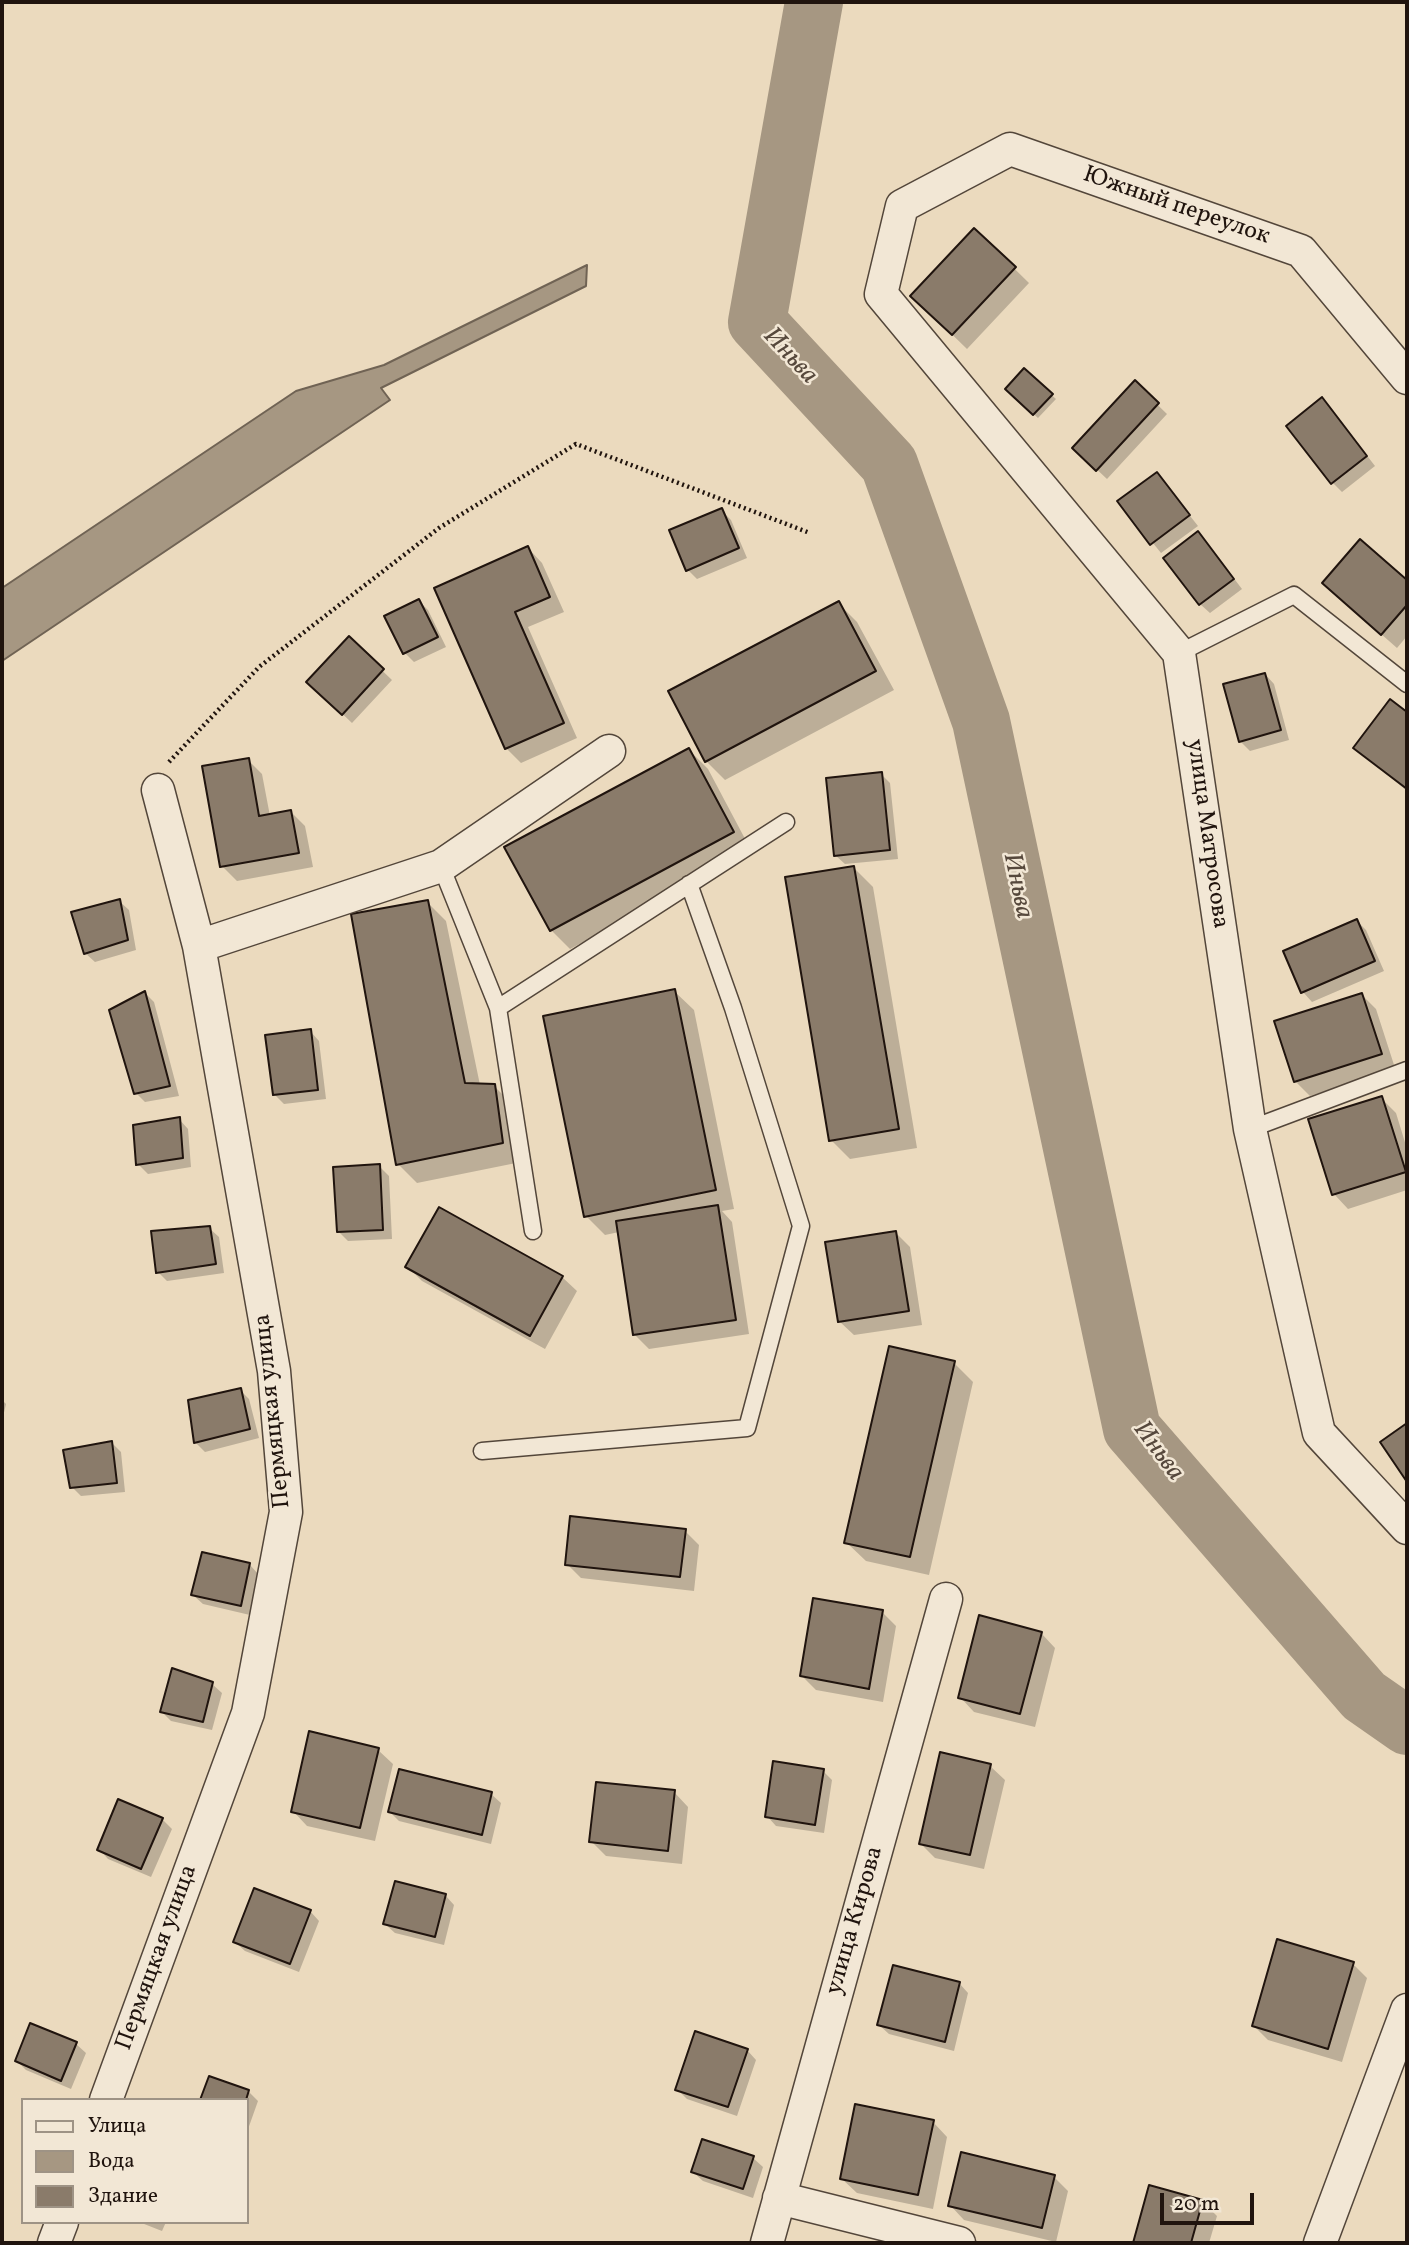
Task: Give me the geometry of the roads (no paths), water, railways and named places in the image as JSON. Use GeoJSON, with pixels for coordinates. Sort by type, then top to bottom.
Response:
{"type":"FeatureCollection","features":[{"type":"Feature","properties":{"kind":"street","name":"Южный переулок"},"geometry":{"type":"LineString","coordinates":[[1179,653],[881,294],[902,206],[1010,149],[1301,251],[1407,378]]}},
{"type":"Feature","properties":{"kind":"street","name":"улица Матросова"},"geometry":{"type":"LineString","coordinates":[[1179,653],[1250,1129],[1320,1433],[1407,1528]]}},
{"type":"Feature","properties":{"kind":"street"},"geometry":{"type":"LineString","coordinates":[[199,946],[441,866],[609,751]]}},
{"type":"Feature","properties":{"kind":"street","name":"Пермяцкая улица"},"geometry":{"type":"LineString","coordinates":[[107,2098],[248,1713],[286,1512],[275,1371],[199,946],[158,790]]}},
{"type":"Feature","properties":{"kind":"street","name":"улица Кирова"},"geometry":{"type":"LineString","coordinates":[[767,2243],[946,1599]]}},
{"type":"Feature","properties":{"kind":"street"},"geometry":{"type":"LineString","coordinates":[[1320,2243],[1407,2010]]}},
{"type":"Feature","properties":{"kind":"street"},"geometry":{"type":"LineString","coordinates":[[779,2198],[959,2243]]}},
{"type":"Feature","properties":{"kind":"street"},"geometry":{"type":"LineString","coordinates":[[54,2243],[61,2224]]}},
{"type":"Feature","properties":{"kind":"lane"},"geometry":{"type":"LineString","coordinates":[[1179,653],[1294,595],[1407,684]]}},
{"type":"Feature","properties":{"kind":"lane"},"geometry":{"type":"LineString","coordinates":[[498,1008],[786,822]]}},
{"type":"Feature","properties":{"kind":"lane"},"geometry":{"type":"LineString","coordinates":[[441,866],[498,1008],[533,1231]]}},
{"type":"Feature","properties":{"kind":"lane"},"geometry":{"type":"LineString","coordinates":[[482,1451],[747,1428],[801,1226],[733,1008],[689,884]]}},
{"type":"Feature","properties":{"kind":"lane"},"geometry":{"type":"LineString","coordinates":[[1250,1129],[1407,1070]]}},
{"type":"Feature","properties":{"kind":"water"},"geometry":{"type":"Polygon","coordinates":[[[587,265],[586,286],[381,388],[390,400],[2,661],[2,588],[296,391],[384,365],[587,265]]]}},
{"type":"Feature","properties":{"kind":"waterway","name":"Иньва"},"geometry":{"type":"LineString","coordinates":[[814,2],[757,322],[889,464],[981,721],[1132,1429],[1364,1696],[1407,1726]]}}]}
